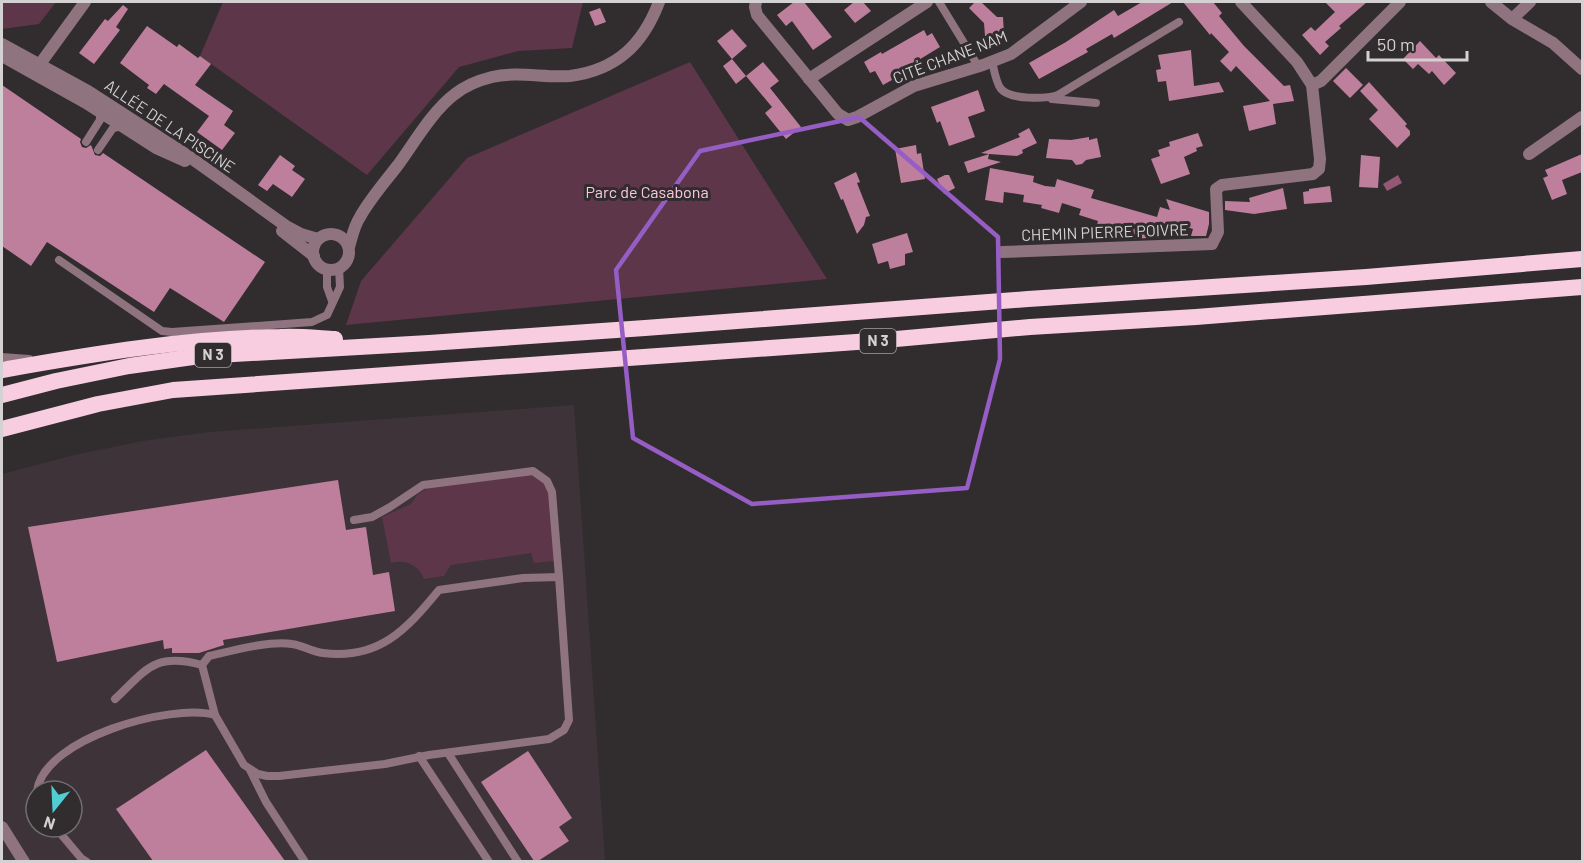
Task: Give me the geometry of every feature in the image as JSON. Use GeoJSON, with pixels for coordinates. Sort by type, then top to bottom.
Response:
{"type":"FeatureCollection","features":[{"type":"Feature","properties":{"kind":"highway","name":"N 3"},"geometry":{"type":"LineString","coordinates":[[2,395],[129,366],[200,356],[429,343],[1028,298],[1366,277],[1582,259]]}},
{"type":"Feature","properties":{"kind":"highway","name":"N 3"},"geometry":{"type":"LineString","coordinates":[[2,429],[98,404],[173,390],[885,340],[1030,327],[1196,318],[1582,287]]}},
{"type":"Feature","properties":{"kind":"highway","name":"N 3"},"geometry":{"type":"LineString","coordinates":[[2,370],[219,339],[282,337],[429,343]]}},
{"type":"Feature","properties":{"kind":"street"},"geometry":{"type":"LineString","coordinates":[[18,64],[35,68],[40,64],[85,2]]}},
{"type":"Feature","properties":{"kind":"street"},"geometry":{"type":"LineString","coordinates":[[360,217],[336,234],[323,235],[318,239],[313,250],[316,262],[333,269],[348,259],[349,247],[360,217],[434,116],[455,93],[492,77],[519,74],[570,75],[606,66],[624,55],[639,41],[650,25],[659,2]]}},
{"type":"Feature","properties":{"kind":"street","name":"CITÉ CHANE NAM"},"geometry":{"type":"LineString","coordinates":[[756,2],[757,15],[838,114],[848,120],[914,86],[1011,54],[1077,3]]}},
{"type":"Feature","properties":{"kind":"street"},"geometry":{"type":"LineString","coordinates":[[809,79],[927,2]]}},
{"type":"Feature","properties":{"kind":"street","name":"CHEMIN PIERRE POIVRE"},"geometry":{"type":"LineString","coordinates":[[1002,252],[1212,244],[1218,232],[1216,189],[1222,184],[1313,174],[1319,169],[1320,159],[1312,85],[1297,62],[1241,2]]}},
{"type":"Feature","properties":{"kind":"street"},"geometry":{"type":"LineString","coordinates":[[1312,85],[1321,81],[1400,2]]}},
{"type":"Feature","properties":{"kind":"street"},"geometry":{"type":"LineString","coordinates":[[1491,2],[1512,19],[1553,43],[1582,69]]}},
{"type":"Feature","properties":{"kind":"street"},"geometry":{"type":"LineString","coordinates":[[1512,19],[1530,2]]}},
{"type":"Feature","properties":{"kind":"street","name":"ALLÉE DE LA PISCINE"},"geometry":{"type":"LineString","coordinates":[[2,44],[88,91],[167,142],[286,226],[318,239]]}},
{"type":"Feature","properties":{"kind":"street","name":"ALLÉE DE LA PISCINE"},"geometry":{"type":"LineString","coordinates":[[2,56],[100,111],[156,148],[184,160],[314,256]]}},
{"type":"Feature","properties":{"kind":"street"},"geometry":{"type":"LineString","coordinates":[[1529,154],[1582,117]]}},
{"type":"Feature","properties":{"kind":"street"},"geometry":{"type":"LineString","coordinates":[[336,234],[346,241],[349,247]]}},
{"type":"Feature","properties":{"kind":"street"},"geometry":{"type":"LineString","coordinates":[[2,827],[24,861]]}},
{"type":"Feature","properties":{"kind":"lane"},"geometry":{"type":"LineString","coordinates":[[939,2],[978,66]]}},
{"type":"Feature","properties":{"kind":"lane"},"geometry":{"type":"LineString","coordinates":[[1047,98],[1058,95],[1179,22]]}},
{"type":"Feature","properties":{"kind":"lane"},"geometry":{"type":"LineString","coordinates":[[992,62],[1000,88],[1007,94],[1096,103]]}},
{"type":"Feature","properties":{"kind":"lane"},"geometry":{"type":"LineString","coordinates":[[86,142],[100,120],[100,111]]}},
{"type":"Feature","properties":{"kind":"lane"},"geometry":{"type":"LineString","coordinates":[[98,150],[113,128],[123,126]]}},
{"type":"Feature","properties":{"kind":"lane"},"geometry":{"type":"LineString","coordinates":[[59,260],[162,331],[172,332],[312,322],[327,315],[340,287],[333,269]]}},
{"type":"Feature","properties":{"kind":"lane"},"geometry":{"type":"LineString","coordinates":[[332,301],[327,287],[333,269]]}},
{"type":"Feature","properties":{"kind":"lane"},"geometry":{"type":"LineString","coordinates":[[2,357],[60,360]]}},
{"type":"Feature","properties":{"kind":"lane"},"geometry":{"type":"LineString","coordinates":[[249,770],[267,776],[279,776],[385,764],[419,756],[549,739],[564,730],[569,720],[552,492],[547,481],[533,471],[423,485],[372,517],[354,520]]}},
{"type":"Feature","properties":{"kind":"lane"},"geometry":{"type":"LineString","coordinates":[[202,665],[209,656],[273,645],[292,644],[322,653],[351,654],[369,650],[397,636],[439,590],[523,578],[559,577]]}},
{"type":"Feature","properties":{"kind":"lane"},"geometry":{"type":"LineString","coordinates":[[115,699],[138,675],[155,664],[171,659],[202,665]]}},
{"type":"Feature","properties":{"kind":"lane"},"geometry":{"type":"LineString","coordinates":[[202,665],[215,715],[231,746],[249,770],[266,802],[305,861]]}},
{"type":"Feature","properties":{"kind":"lane"},"geometry":{"type":"LineString","coordinates":[[40,779],[56,761],[106,730],[133,721],[163,715],[204,712],[215,715]]}},
{"type":"Feature","properties":{"kind":"lane"},"geometry":{"type":"LineString","coordinates":[[448,753],[518,861]]}},
{"type":"Feature","properties":{"kind":"lane"},"geometry":{"type":"LineString","coordinates":[[419,756],[489,861]]}},
{"type":"Feature","properties":{"kind":"lane"},"geometry":{"type":"LineString","coordinates":[[65,839],[81,858],[87,861]]}},
{"type":"Feature","properties":{"kind":"highlighted area"},"geometry":{"type":"Polygon","coordinates":[[[859,117],[998,237],[1000,359],[967,488],[752,504],[633,438],[616,270],[700,151],[859,117]]]}},
{"type":"Feature","properties":{"kind":"shaded area"},"geometry":{"type":"Polygon","coordinates":[[[1398,175],[1402,183],[1387,191],[1383,184],[1398,175]]]}},
{"type":"Feature","properties":{"kind":"shaded area"},"geometry":{"type":"Polygon","coordinates":[[[574,405],[605,861],[2,861],[2,474],[74,455],[142,441],[209,432],[574,405]]]}},
{"type":"Feature","properties":{"kind":"green space"},"geometry":{"type":"Polygon","coordinates":[[[2,2],[56,2],[39,24],[2,29],[2,2]]]}},
{"type":"Feature","properties":{"kind":"green space"},"geometry":{"type":"Polygon","coordinates":[[[223,2],[583,2],[572,48],[518,51],[459,67],[367,175],[200,56],[223,2]]]}},
{"type":"Feature","properties":{"kind":"green space","name":"Parc de Casabona"},"geometry":{"type":"Polygon","coordinates":[[[690,62],[827,279],[346,325],[361,281],[467,158],[690,62]]]}},
{"type":"Feature","properties":{"kind":"green space"},"geometry":{"type":"Polygon","coordinates":[[[542,472],[547,477],[560,554],[553,561],[534,563],[531,553],[451,565],[444,576],[424,579],[419,570],[411,564],[391,563],[382,517],[411,504],[418,494],[431,486],[542,472]]]}},
{"type":"Feature","properties":{"kind":"building"},"geometry":{"type":"Polygon","coordinates":[[[794,2],[804,2],[832,37],[813,50],[792,21],[786,26],[777,15],[794,2]]]}},
{"type":"Feature","properties":{"kind":"building"},"geometry":{"type":"Polygon","coordinates":[[[854,2],[863,2],[871,11],[855,23],[844,10],[854,2]]]}},
{"type":"Feature","properties":{"kind":"building"},"geometry":{"type":"Polygon","coordinates":[[[975,2],[981,2],[997,17],[1003,17],[1004,35],[985,36],[984,23],[969,8],[975,2]]]}},
{"type":"Feature","properties":{"kind":"building"},"geometry":{"type":"Polygon","coordinates":[[[1142,2],[1173,2],[1114,38],[1112,34],[1086,49],[1088,52],[1039,79],[1029,63],[1114,10],[1118,16],[1142,2]]]}},
{"type":"Feature","properties":{"kind":"building"},"geometry":{"type":"Polygon","coordinates":[[[1183,2],[1213,2],[1222,13],[1219,16],[1244,46],[1284,86],[1290,85],[1294,101],[1273,104],[1276,124],[1249,131],[1243,106],[1270,101],[1236,66],[1231,72],[1220,61],[1229,52],[1211,33],[1210,35],[1183,2]]]}},
{"type":"Feature","properties":{"kind":"building"},"geometry":{"type":"Polygon","coordinates":[[[1325,2],[1367,2],[1339,26],[1341,28],[1325,42],[1329,46],[1320,55],[1302,35],[1311,27],[1315,31],[1335,12],[1325,2]]]}},
{"type":"Feature","properties":{"kind":"building"},"geometry":{"type":"Polygon","coordinates":[[[123,5],[128,9],[116,27],[120,30],[94,64],[79,53],[105,19],[108,21],[123,5]]]}},
{"type":"Feature","properties":{"kind":"building"},"geometry":{"type":"Polygon","coordinates":[[[600,8],[606,22],[595,26],[589,12],[600,8]]]}},
{"type":"Feature","properties":{"kind":"building"},"geometry":{"type":"Polygon","coordinates":[[[147,26],[177,47],[179,44],[198,58],[200,56],[211,64],[195,85],[233,111],[224,125],[235,133],[222,150],[197,132],[209,116],[164,84],[156,94],[147,88],[149,85],[120,63],[147,26]]]}},
{"type":"Feature","properties":{"kind":"building"},"geometry":{"type":"Polygon","coordinates":[[[732,29],[747,46],[732,59],[717,41],[732,29]]]}},
{"type":"Feature","properties":{"kind":"building"},"geometry":{"type":"Polygon","coordinates":[[[924,30],[927,36],[932,33],[940,47],[899,72],[901,75],[883,85],[875,71],[870,73],[864,62],[924,30]]]}},
{"type":"Feature","properties":{"kind":"building"},"geometry":{"type":"Polygon","coordinates":[[[1420,41],[1436,58],[1439,55],[1456,73],[1444,85],[1432,71],[1429,74],[1418,64],[1413,69],[1403,59],[1420,41]]]}},
{"type":"Feature","properties":{"kind":"building"},"geometry":{"type":"Polygon","coordinates":[[[1191,50],[1194,86],[1219,82],[1224,92],[1169,101],[1166,81],[1158,82],[1156,70],[1161,69],[1158,55],[1191,50]]]}},
{"type":"Feature","properties":{"kind":"building"},"geometry":{"type":"Polygon","coordinates":[[[732,59],[746,76],[736,84],[723,66],[732,59]]]}},
{"type":"Feature","properties":{"kind":"building"},"geometry":{"type":"Polygon","coordinates":[[[763,62],[779,81],[770,88],[801,127],[786,139],[765,113],[772,107],[746,76],[763,62]]]}},
{"type":"Feature","properties":{"kind":"building"},"geometry":{"type":"Polygon","coordinates":[[[1346,68],[1363,85],[1350,98],[1333,81],[1346,68]]]}},
{"type":"Feature","properties":{"kind":"building"},"geometry":{"type":"Polygon","coordinates":[[[1369,82],[1407,124],[1405,126],[1410,131],[1410,135],[1397,148],[1369,119],[1378,110],[1360,91],[1369,82]]]}},
{"type":"Feature","properties":{"kind":"building"},"geometry":{"type":"Polygon","coordinates":[[[2,85],[81,139],[82,147],[86,148],[91,145],[95,155],[100,156],[103,153],[265,262],[224,322],[170,288],[154,312],[47,242],[31,266],[2,246],[2,85]]]}},
{"type":"Feature","properties":{"kind":"building"},"geometry":{"type":"Polygon","coordinates":[[[978,90],[985,111],[968,117],[975,137],[949,146],[940,121],[937,123],[931,107],[978,90]]]}},
{"type":"Feature","properties":{"kind":"building"},"geometry":{"type":"Polygon","coordinates":[[[1029,128],[1037,143],[1022,150],[1023,153],[1017,156],[981,153],[1020,137],[1018,134],[1029,128]]]}},
{"type":"Feature","properties":{"kind":"building"},"geometry":{"type":"Polygon","coordinates":[[[1198,133],[1203,146],[1184,157],[1190,174],[1161,184],[1151,159],[1160,156],[1158,150],[1170,146],[1169,142],[1198,133]]]}},
{"type":"Feature","properties":{"kind":"building"},"geometry":{"type":"Polygon","coordinates":[[[1089,137],[1089,140],[1097,138],[1101,157],[1076,165],[1072,160],[1046,158],[1049,139],[1071,140],[1089,137]]]}},
{"type":"Feature","properties":{"kind":"building"},"geometry":{"type":"Polygon","coordinates":[[[916,145],[917,154],[921,153],[925,179],[901,183],[895,149],[916,145]]]}},
{"type":"Feature","properties":{"kind":"building"},"geometry":{"type":"Polygon","coordinates":[[[989,154],[988,159],[1001,162],[968,173],[964,162],[989,154]]]}},
{"type":"Feature","properties":{"kind":"building"},"geometry":{"type":"Polygon","coordinates":[[[1582,154],[1582,172],[1562,180],[1567,194],[1552,200],[1543,178],[1548,176],[1545,170],[1582,154]]]}},
{"type":"Feature","properties":{"kind":"building"},"geometry":{"type":"Polygon","coordinates":[[[280,155],[295,166],[292,170],[305,179],[292,197],[273,184],[267,191],[258,185],[280,155]]]}},
{"type":"Feature","properties":{"kind":"building"},"geometry":{"type":"Polygon","coordinates":[[[1361,155],[1380,157],[1378,188],[1359,187],[1361,155]]]}},
{"type":"Feature","properties":{"kind":"building"},"geometry":{"type":"Polygon","coordinates":[[[990,168],[1034,176],[1033,182],[1045,186],[1055,187],[1057,179],[1094,190],[1091,198],[1157,217],[1160,207],[1170,210],[1166,199],[1209,212],[1206,236],[1191,236],[1193,229],[1174,223],[1171,234],[1150,228],[1147,238],[1133,239],[1134,232],[1115,226],[1112,237],[1095,232],[1098,221],[1079,215],[1081,209],[1062,203],[1059,213],[1041,208],[1042,205],[1023,202],[1024,195],[1004,192],[1003,203],[985,200],[990,168]]]}},
{"type":"Feature","properties":{"kind":"building"},"geometry":{"type":"Polygon","coordinates":[[[856,172],[860,182],[857,183],[870,216],[866,217],[864,225],[857,234],[834,183],[856,172]]]}},
{"type":"Feature","properties":{"kind":"building"},"geometry":{"type":"Polygon","coordinates":[[[949,175],[955,188],[944,194],[937,179],[949,175]]]}},
{"type":"Feature","properties":{"kind":"building"},"geometry":{"type":"Polygon","coordinates":[[[1330,186],[1332,202],[1304,204],[1303,192],[1330,186]]]}},
{"type":"Feature","properties":{"kind":"building"},"geometry":{"type":"Polygon","coordinates":[[[1283,188],[1287,209],[1254,214],[1225,210],[1225,201],[1250,202],[1249,198],[1283,188]]]}},
{"type":"Feature","properties":{"kind":"building"},"geometry":{"type":"Polygon","coordinates":[[[907,233],[913,252],[905,254],[905,265],[890,269],[888,261],[878,264],[872,244],[907,233]]]}},
{"type":"Feature","properties":{"kind":"building"},"geometry":{"type":"Polygon","coordinates":[[[338,480],[346,530],[366,527],[373,575],[389,572],[395,611],[223,640],[224,645],[199,653],[172,653],[172,648],[164,649],[163,640],[57,662],[28,527],[338,480]]]}},
{"type":"Feature","properties":{"kind":"building"},"geometry":{"type":"Polygon","coordinates":[[[206,750],[285,861],[153,861],[116,809],[206,750]]]}},
{"type":"Feature","properties":{"kind":"building"},"geometry":{"type":"Polygon","coordinates":[[[528,751],[572,818],[559,827],[569,841],[538,861],[534,861],[481,782],[528,751]]]}}]}
